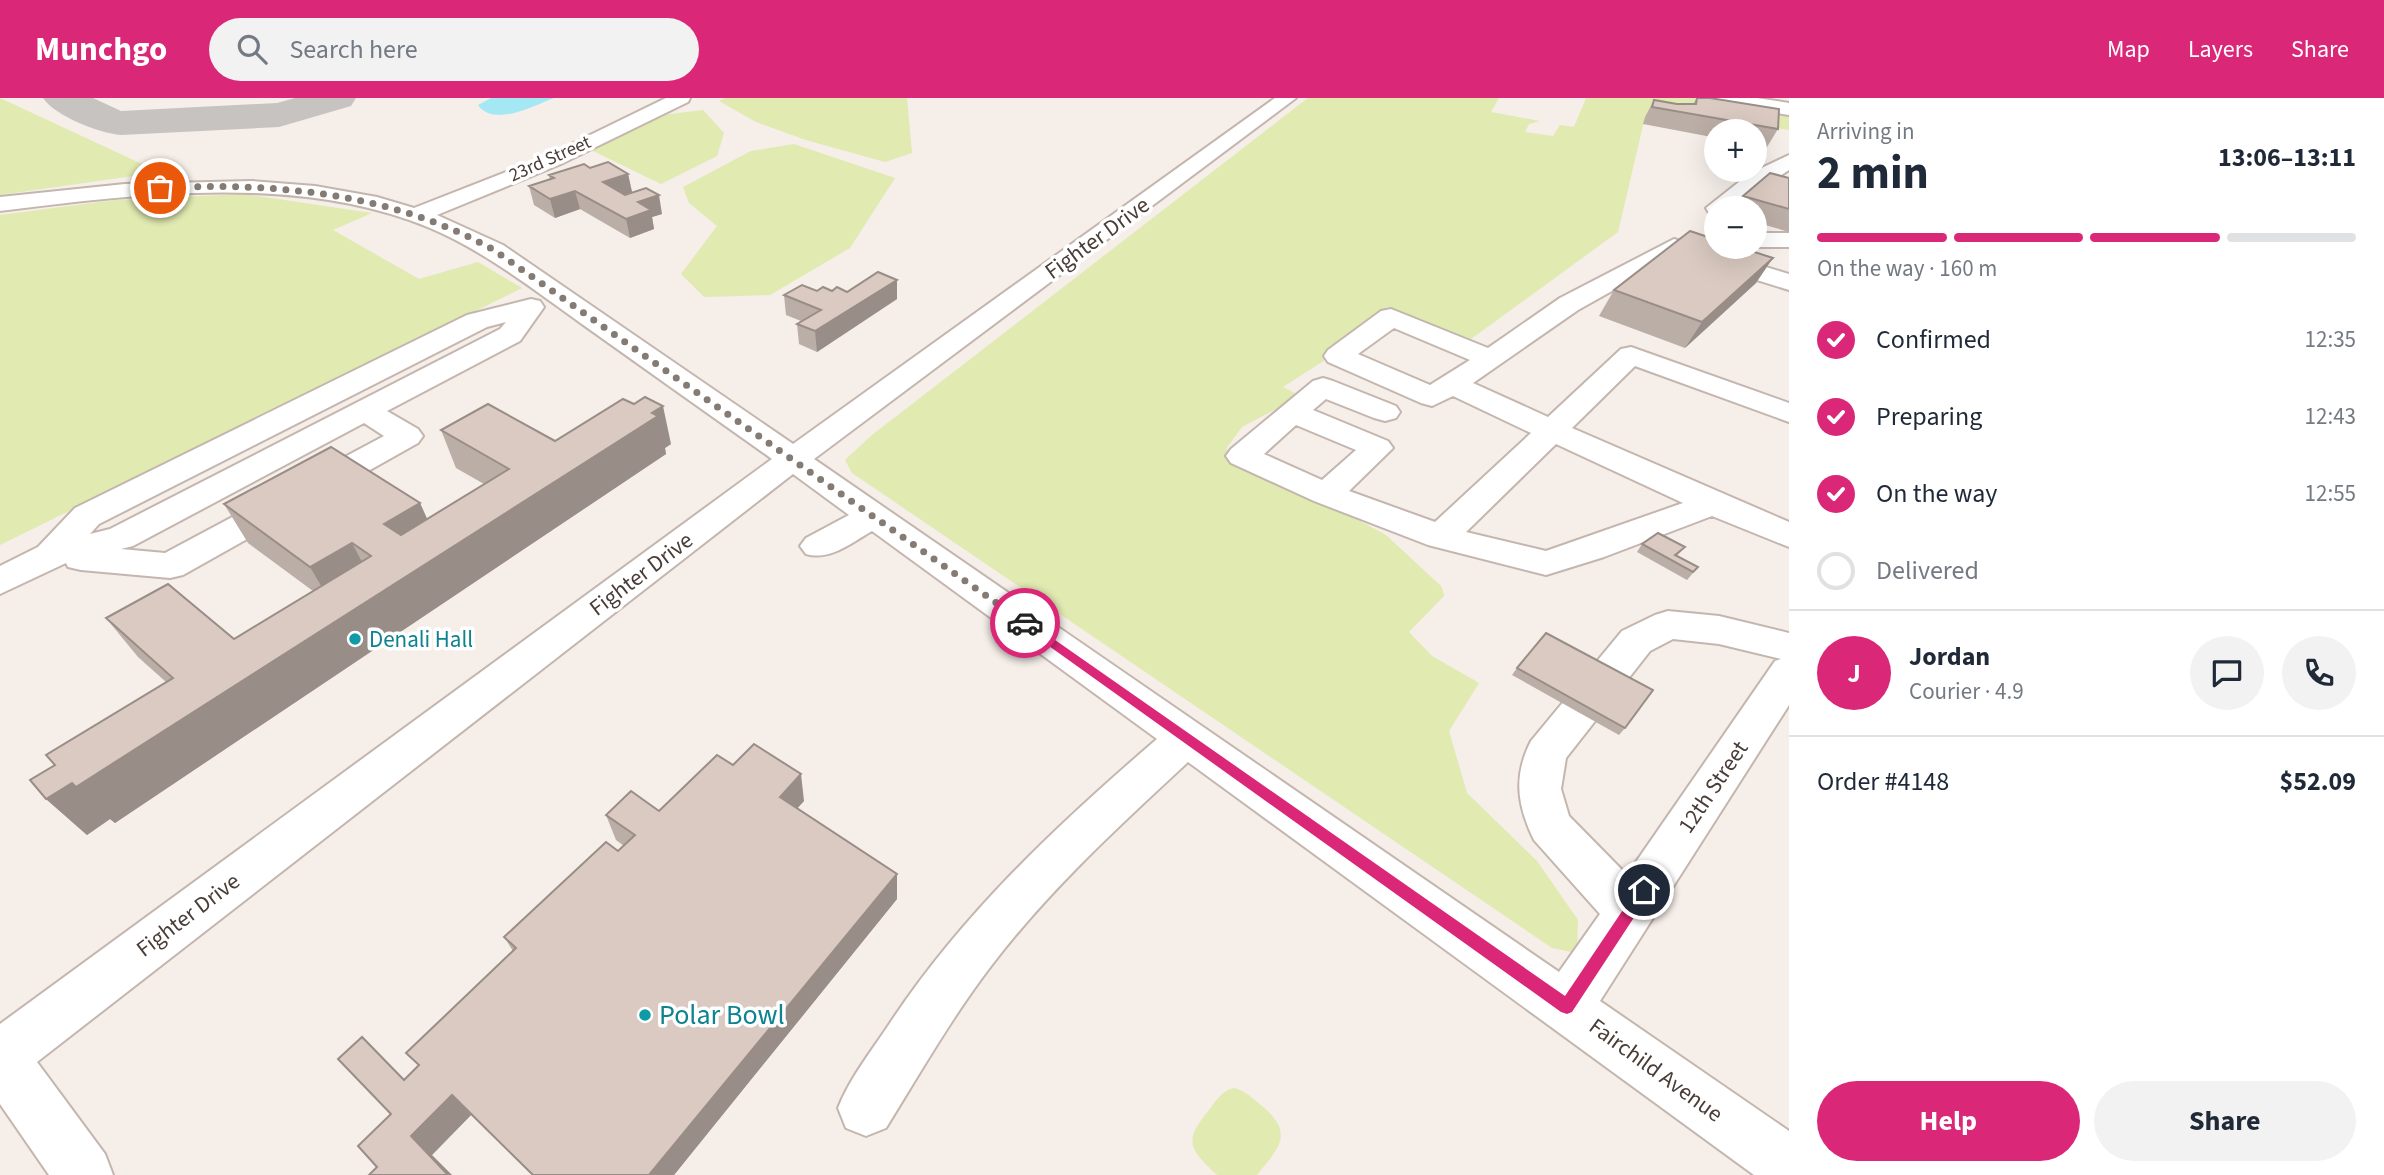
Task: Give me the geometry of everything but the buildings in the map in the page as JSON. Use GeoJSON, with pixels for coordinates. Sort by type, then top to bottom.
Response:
{"type":"FeatureCollection","features":[{"type":"Feature","properties":{"kind":"street","name":"23rd Street"},"geometry":{"type":"LineString","coordinates":[[417,215],[554,160],[681,98]]}},
{"type":"Feature","properties":{"kind":"street","name":"Fighter Drive"},"geometry":{"type":"LineString","coordinates":[[0,1057],[793,459],[1287,98]]}},
{"type":"Feature","properties":{"kind":"street"},"geometry":{"type":"LineString","coordinates":[[1723,98],[1789,109]]}},
{"type":"Feature","properties":{"kind":"street"},"geometry":{"type":"LineString","coordinates":[[1767,173],[1789,161]]}},
{"type":"Feature","properties":{"kind":"street"},"geometry":{"type":"LineString","coordinates":[[1734,196],[1753,182]]}},
{"type":"Feature","properties":{"kind":"street"},"geometry":{"type":"LineString","coordinates":[[1767,182],[1789,188]]}},
{"type":"Feature","properties":{"kind":"street","name":"Fairchild Avenue"},"geometry":{"type":"LineString","coordinates":[[0,204],[121,190],[228,187],[328,194],[417,215],[449,227],[494,250],[545,302],[793,459],[1789,1165]]}},
{"type":"Feature","properties":{"kind":"street"},"geometry":{"type":"LineString","coordinates":[[1767,240],[1789,240]]}},
{"type":"Feature","properties":{"kind":"street"},"geometry":{"type":"LineString","coordinates":[[1491,359],[1391,317],[1338,356],[1432,397],[1491,359],[1569,304],[1674,246],[1789,282]]}},
{"type":"Feature","properties":{"kind":"street"},"geometry":{"type":"LineString","coordinates":[[1753,259],[1761,274]]}},
{"type":"Feature","properties":{"kind":"street"},"geometry":{"type":"LineString","coordinates":[[51,555],[88,516],[477,321],[545,302]]}},
{"type":"Feature","properties":{"kind":"street"},"geometry":{"type":"LineString","coordinates":[[0,581],[51,555],[121,538],[510,335],[545,302]]}},
{"type":"Feature","properties":{"kind":"street"},"geometry":{"type":"LineString","coordinates":[[1440,537],[1550,429],[1631,355],[1789,413]]}},
{"type":"Feature","properties":{"kind":"street"},"geometry":{"type":"LineString","coordinates":[[1452,385],[1789,535]]}},
{"type":"Feature","properties":{"kind":"street"},"geometry":{"type":"LineString","coordinates":[[1385,412],[1323,387],[1242,456],[1326,494],[1440,537],[1546,563],[1592,549],[1713,503]]}},
{"type":"Feature","properties":{"kind":"street"},"geometry":{"type":"LineString","coordinates":[[51,555],[170,566],[407,436],[312,404]]}},
{"type":"Feature","properties":{"kind":"street"},"geometry":{"type":"LineString","coordinates":[[1292,412],[1377,449],[1326,494]]}},
{"type":"Feature","properties":{"kind":"street"},"geometry":{"type":"LineString","coordinates":[[818,546],[873,516]]}},
{"type":"Feature","properties":{"kind":"street"},"geometry":{"type":"LineString","coordinates":[[1630,912],[1550,826],[1539,789],[1546,753],[1636,641],[1668,625],[1719,630],[1789,647]]}},
{"type":"Feature","properties":{"kind":"street","name":"12th Street"},"geometry":{"type":"LineString","coordinates":[[1567,1006],[1789,672]]}},
{"type":"Feature","properties":{"kind":"street"},"geometry":{"type":"LineString","coordinates":[[866,1108],[942,991],[990,928],[1119,797],[1187,738]]}},
{"type":"Feature","properties":{"kind":"street"},"geometry":{"type":"LineString","coordinates":[[0,1057],[84,1175]]}},
{"type":"Feature","properties":{"kind":"green space"},"geometry":{"type":"Polygon","coordinates":[[[0,98],[142,164],[154,173],[0,195],[0,98]]]}},
{"type":"Feature","properties":{"kind":"green space"},"geometry":{"type":"Polygon","coordinates":[[[725,98],[907,98],[912,153],[885,162],[806,140],[756,122],[719,101],[725,98]]]}},
{"type":"Feature","properties":{"kind":"green space"},"geometry":{"type":"Polygon","coordinates":[[[1308,98],[1499,98],[1491,112],[1540,121],[1529,124],[1525,132],[1553,136],[1560,125],[1574,127],[1586,98],[1694,98],[1789,114],[1789,130],[1767,126],[1767,119],[1724,119],[1689,113],[1645,117],[1618,232],[1471,339],[1387,307],[1328,358],[1283,387],[1301,396],[1242,427],[1226,449],[1386,535],[1442,587],[1444,596],[1409,632],[1432,656],[1479,683],[1449,731],[1467,793],[1537,861],[1578,920],[1577,953],[1552,948],[852,473],[845,460],[872,435],[1308,98]]]}},
{"type":"Feature","properties":{"kind":"green space"},"geometry":{"type":"Polygon","coordinates":[[[703,110],[724,133],[717,156],[661,184],[591,150],[663,115],[703,110]]]}},
{"type":"Feature","properties":{"kind":"green space"},"geometry":{"type":"Polygon","coordinates":[[[794,144],[895,178],[850,248],[770,295],[704,297],[681,274],[717,226],[689,203],[683,187],[751,151],[794,144]]]}},
{"type":"Feature","properties":{"kind":"green space"},"geometry":{"type":"Polygon","coordinates":[[[243,194],[372,213],[333,230],[419,279],[478,262],[522,288],[0,545],[0,215],[115,200],[243,194]]]}},
{"type":"Feature","properties":{"kind":"green space"},"geometry":{"type":"Polygon","coordinates":[[[1234,1088],[1246,1093],[1262,1106],[1272,1116],[1281,1133],[1277,1148],[1257,1175],[1217,1175],[1200,1158],[1193,1144],[1195,1130],[1201,1121],[1220,1096],[1234,1088]]]}},
{"type":"Feature","properties":{"kind":"water"},"geometry":{"type":"Polygon","coordinates":[[[491,98],[554,98],[515,113],[494,115],[485,112],[478,105],[491,98]]]}},
{"type":"Feature","properties":{"kind":"taxiway"},"geometry":{"type":"LineString","coordinates":[[62,98],[112,122],[121,123],[279,115],[337,98]]}},
{"type":"Feature","properties":{"kind":"way so far"},"geometry":{"type":"LineString","coordinates":[[160,188],[278,189],[347,197],[417,215],[470,237],[494,250],[1025,623]]}},
{"type":"Feature","properties":{"kind":"place","name":"Denali Hall"},"geometry":{"type":"Point","coordinates":[355,639]}},
{"type":"Feature","properties":{"kind":"place","name":"Polar Bowl"},"geometry":{"type":"Point","coordinates":[645,1015]}},
{"type":"Feature","properties":{"kind":"route"},"geometry":{"type":"LineString","coordinates":[[1025,623],[1567,1006],[1644,890]]}}]}
